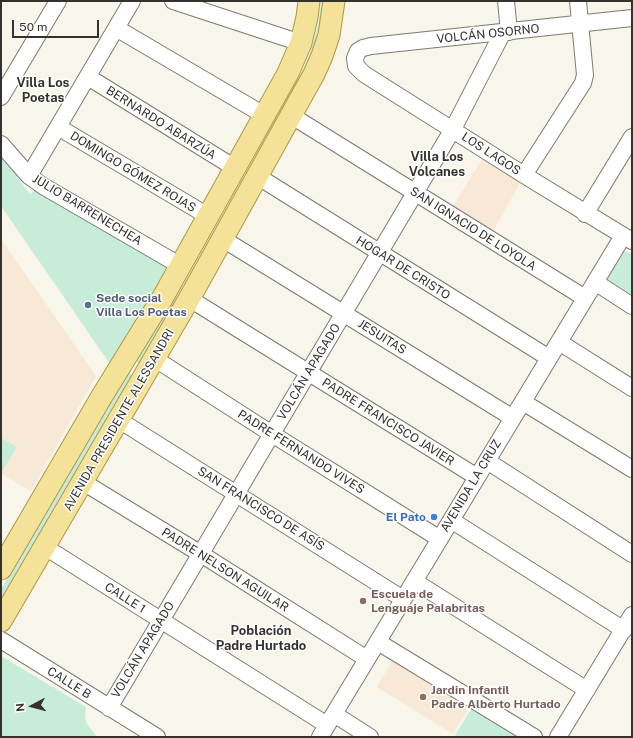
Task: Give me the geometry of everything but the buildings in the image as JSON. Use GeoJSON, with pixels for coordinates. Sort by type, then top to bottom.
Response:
{"type":"FeatureCollection","features":[{"type":"Feature","properties":{"kind":"main road","name":"AVENIDA PRESIDENTE ALESSANDRI"},"geometry":{"type":"LineString","coordinates":[[1,568],[180,266],[288,73],[301,43],[309,1]]}},
{"type":"Feature","properties":{"kind":"main road","name":"AVENIDA PRESIDENTE ALESSANDRI"},"geometry":{"type":"LineString","coordinates":[[1,621],[189,299],[319,64],[328,35],[334,1]]}},
{"type":"Feature","properties":{"kind":"street"},"geometry":{"type":"LineString","coordinates":[[1,97],[58,1]]}},
{"type":"Feature","properties":{"kind":"street"},"geometry":{"type":"LineString","coordinates":[[29,176],[132,1]]}},
{"type":"Feature","properties":{"kind":"street"},"geometry":{"type":"LineString","coordinates":[[173,1],[301,43]]}},
{"type":"Feature","properties":{"kind":"street"},"geometry":{"type":"LineString","coordinates":[[506,1],[506,32]]}},
{"type":"Feature","properties":{"kind":"street"},"geometry":{"type":"LineString","coordinates":[[524,175],[583,83],[585,75],[578,1]]}},
{"type":"Feature","properties":{"kind":"street","name":"VOLCÁN OSORNO"},"geometry":{"type":"LineString","coordinates":[[355,62],[358,51],[371,46],[632,18]]}},
{"type":"Feature","properties":{"kind":"street"},"geometry":{"type":"LineString","coordinates":[[116,28],[264,115]]}},
{"type":"Feature","properties":{"kind":"street","name":"VOLCÁN APAGADO"},"geometry":{"type":"LineString","coordinates":[[109,708],[453,130],[506,32]]}},
{"type":"Feature","properties":{"kind":"street","name":"LOS LAGOS"},"geometry":{"type":"LineString","coordinates":[[355,62],[356,66],[364,74],[628,239]]}},
{"type":"Feature","properties":{"kind":"street","name":"BERNARDO ABARZÚA"},"geometry":{"type":"LineString","coordinates":[[88,77],[235,168]]}},
{"type":"Feature","properties":{"kind":"street","name":"SAN IGNACIO DE LOYOLA"},"geometry":{"type":"LineString","coordinates":[[300,121],[585,298]]}},
{"type":"Feature","properties":{"kind":"street","name":"DOMINGO GÓMEZ ROJAS"},"geometry":{"type":"LineString","coordinates":[[58,127],[208,216]]}},
{"type":"Feature","properties":{"kind":"street"},"geometry":{"type":"LineString","coordinates":[[586,214],[632,137]]}},
{"type":"Feature","properties":{"kind":"street","name":"JULIO BARRENECHEA"},"geometry":{"type":"LineString","coordinates":[[1,144],[29,176],[43,186],[180,266]]}},
{"type":"Feature","properties":{"kind":"street","name":"HOGAR DE CRISTO"},"geometry":{"type":"LineString","coordinates":[[257,176],[549,358]]}},
{"type":"Feature","properties":{"kind":"street","name":"AVENIDA LA CRUZ"},"geometry":{"type":"LineString","coordinates":[[327,725],[585,298],[595,282],[628,239]]}},
{"type":"Feature","properties":{"kind":"street","name":"JESUITAS"},"geometry":{"type":"LineString","coordinates":[[232,244],[513,418]]}},
{"type":"Feature","properties":{"kind":"street"},"geometry":{"type":"LineString","coordinates":[[595,282],[632,306]]}},
{"type":"Feature","properties":{"kind":"street","name":"PADRE FRANCISCO JAVIER"},"geometry":{"type":"LineString","coordinates":[[198,304],[477,477]]}},
{"type":"Feature","properties":{"kind":"street"},"geometry":{"type":"LineString","coordinates":[[558,342],[632,388]]}},
{"type":"Feature","properties":{"kind":"street"},"geometry":{"type":"LineString","coordinates":[[123,362],[145,374]]}},
{"type":"Feature","properties":{"kind":"street","name":"PADRE FERNANDO VIVES"},"geometry":{"type":"LineString","coordinates":[[163,364],[440,539]]}},
{"type":"Feature","properties":{"kind":"street"},"geometry":{"type":"LineString","coordinates":[[523,402],[632,469]]}},
{"type":"Feature","properties":{"kind":"street","name":"SAN FRANCISCO DE ASÍS"},"geometry":{"type":"LineString","coordinates":[[119,420],[403,599]]}},
{"type":"Feature","properties":{"kind":"street"},"geometry":{"type":"LineString","coordinates":[[487,461],[632,554]]}},
{"type":"Feature","properties":{"kind":"street","name":"PADRE NELSON AGUILAR"},"geometry":{"type":"LineString","coordinates":[[83,482],[201,554],[367,659]]}},
{"type":"Feature","properties":{"kind":"street"},"geometry":{"type":"LineString","coordinates":[[451,520],[624,630]]}},
{"type":"Feature","properties":{"kind":"street","name":"CALLE 1"},"geometry":{"type":"LineString","coordinates":[[45,547],[327,725],[370,737]]}},
{"type":"Feature","properties":{"kind":"street"},"geometry":{"type":"LineString","coordinates":[[414,581],[587,690]]}},
{"type":"Feature","properties":{"kind":"street"},"geometry":{"type":"LineString","coordinates":[[558,737],[632,615]]}},
{"type":"Feature","properties":{"kind":"street","name":"CALLE B"},"geometry":{"type":"LineString","coordinates":[[1,640],[157,737]]}},
{"type":"Feature","properties":{"kind":"street"},"geometry":{"type":"LineString","coordinates":[[378,642],[534,737]]}},
{"type":"Feature","properties":{"kind":"shaded area"},"geometry":{"type":"Polygon","coordinates":[[[483,158],[520,183],[493,231],[452,208],[483,158]]]}},
{"type":"Feature","properties":{"kind":"shaded area"},"geometry":{"type":"Polygon","coordinates":[[[1,239],[96,376],[31,491],[1,474],[1,239]]]}},
{"type":"Feature","properties":{"kind":"shaded area","name":"Jardin Infantil Padre Alberto Hurtado"},"geometry":{"type":"Polygon","coordinates":[[[392,661],[469,708],[453,734],[377,687],[392,661]]]}},
{"type":"Feature","properties":{"kind":"green space"},"geometry":{"type":"Polygon","coordinates":[[[321,1],[327,1],[322,35],[261,157],[256,154],[308,60],[318,25],[321,1]]]}},
{"type":"Feature","properties":{"kind":"green space"},"geometry":{"type":"Polygon","coordinates":[[[1,155],[20,174],[17,177],[30,194],[37,189],[171,267],[112,367],[1,206],[1,155]]]}},
{"type":"Feature","properties":{"kind":"green space"},"geometry":{"type":"Polygon","coordinates":[[[238,188],[243,190],[141,364],[138,363],[136,360],[138,356],[181,290],[238,188]]]}},
{"type":"Feature","properties":{"kind":"green space"},"geometry":{"type":"Polygon","coordinates":[[[621,252],[627,252],[632,255],[632,301],[605,279],[621,252]]]}},
{"type":"Feature","properties":{"kind":"green space"},"geometry":{"type":"Polygon","coordinates":[[[127,372],[132,376],[1,608],[1,589],[106,411],[127,372]]]}},
{"type":"Feature","properties":{"kind":"green space"},"geometry":{"type":"Polygon","coordinates":[[[1,438],[17,447],[1,473],[1,438]]]}},
{"type":"Feature","properties":{"kind":"green space"},"geometry":{"type":"Polygon","coordinates":[[[1,656],[86,707],[85,718],[87,724],[97,737],[1,737],[1,656]]]}},
{"type":"Feature","properties":{"kind":"green space"},"geometry":{"type":"Polygon","coordinates":[[[472,708],[518,737],[458,737],[455,735],[472,708]]]}},
{"type":"Feature","properties":{"kind":"place","name":"Sede social Villa Los Poetas"},"geometry":{"type":"Point","coordinates":[88,305]}},
{"type":"Feature","properties":{"kind":"place","name":"El Pato"},"geometry":{"type":"Point","coordinates":[434,517]}},
{"type":"Feature","properties":{"kind":"place","name":"Escuela de Lenguaje Palabritas"},"geometry":{"type":"Point","coordinates":[363,601]}},
{"type":"Feature","properties":{"kind":"place","name":"Jardin Infantil Padre Alberto Hurtado"},"geometry":{"type":"Point","coordinates":[423,697]}},
{"type":"Feature","properties":{"kind":"district","name":"Villa Los Poetas"},"geometry":{"type":"Point","coordinates":[43,90]}},
{"type":"Feature","properties":{"kind":"district","name":"Villa Los Volcanes"},"geometry":{"type":"Point","coordinates":[437,164]}},
{"type":"Feature","properties":{"kind":"district","name":"Población Padre Hurtado"},"geometry":{"type":"Point","coordinates":[261,638]}}]}
